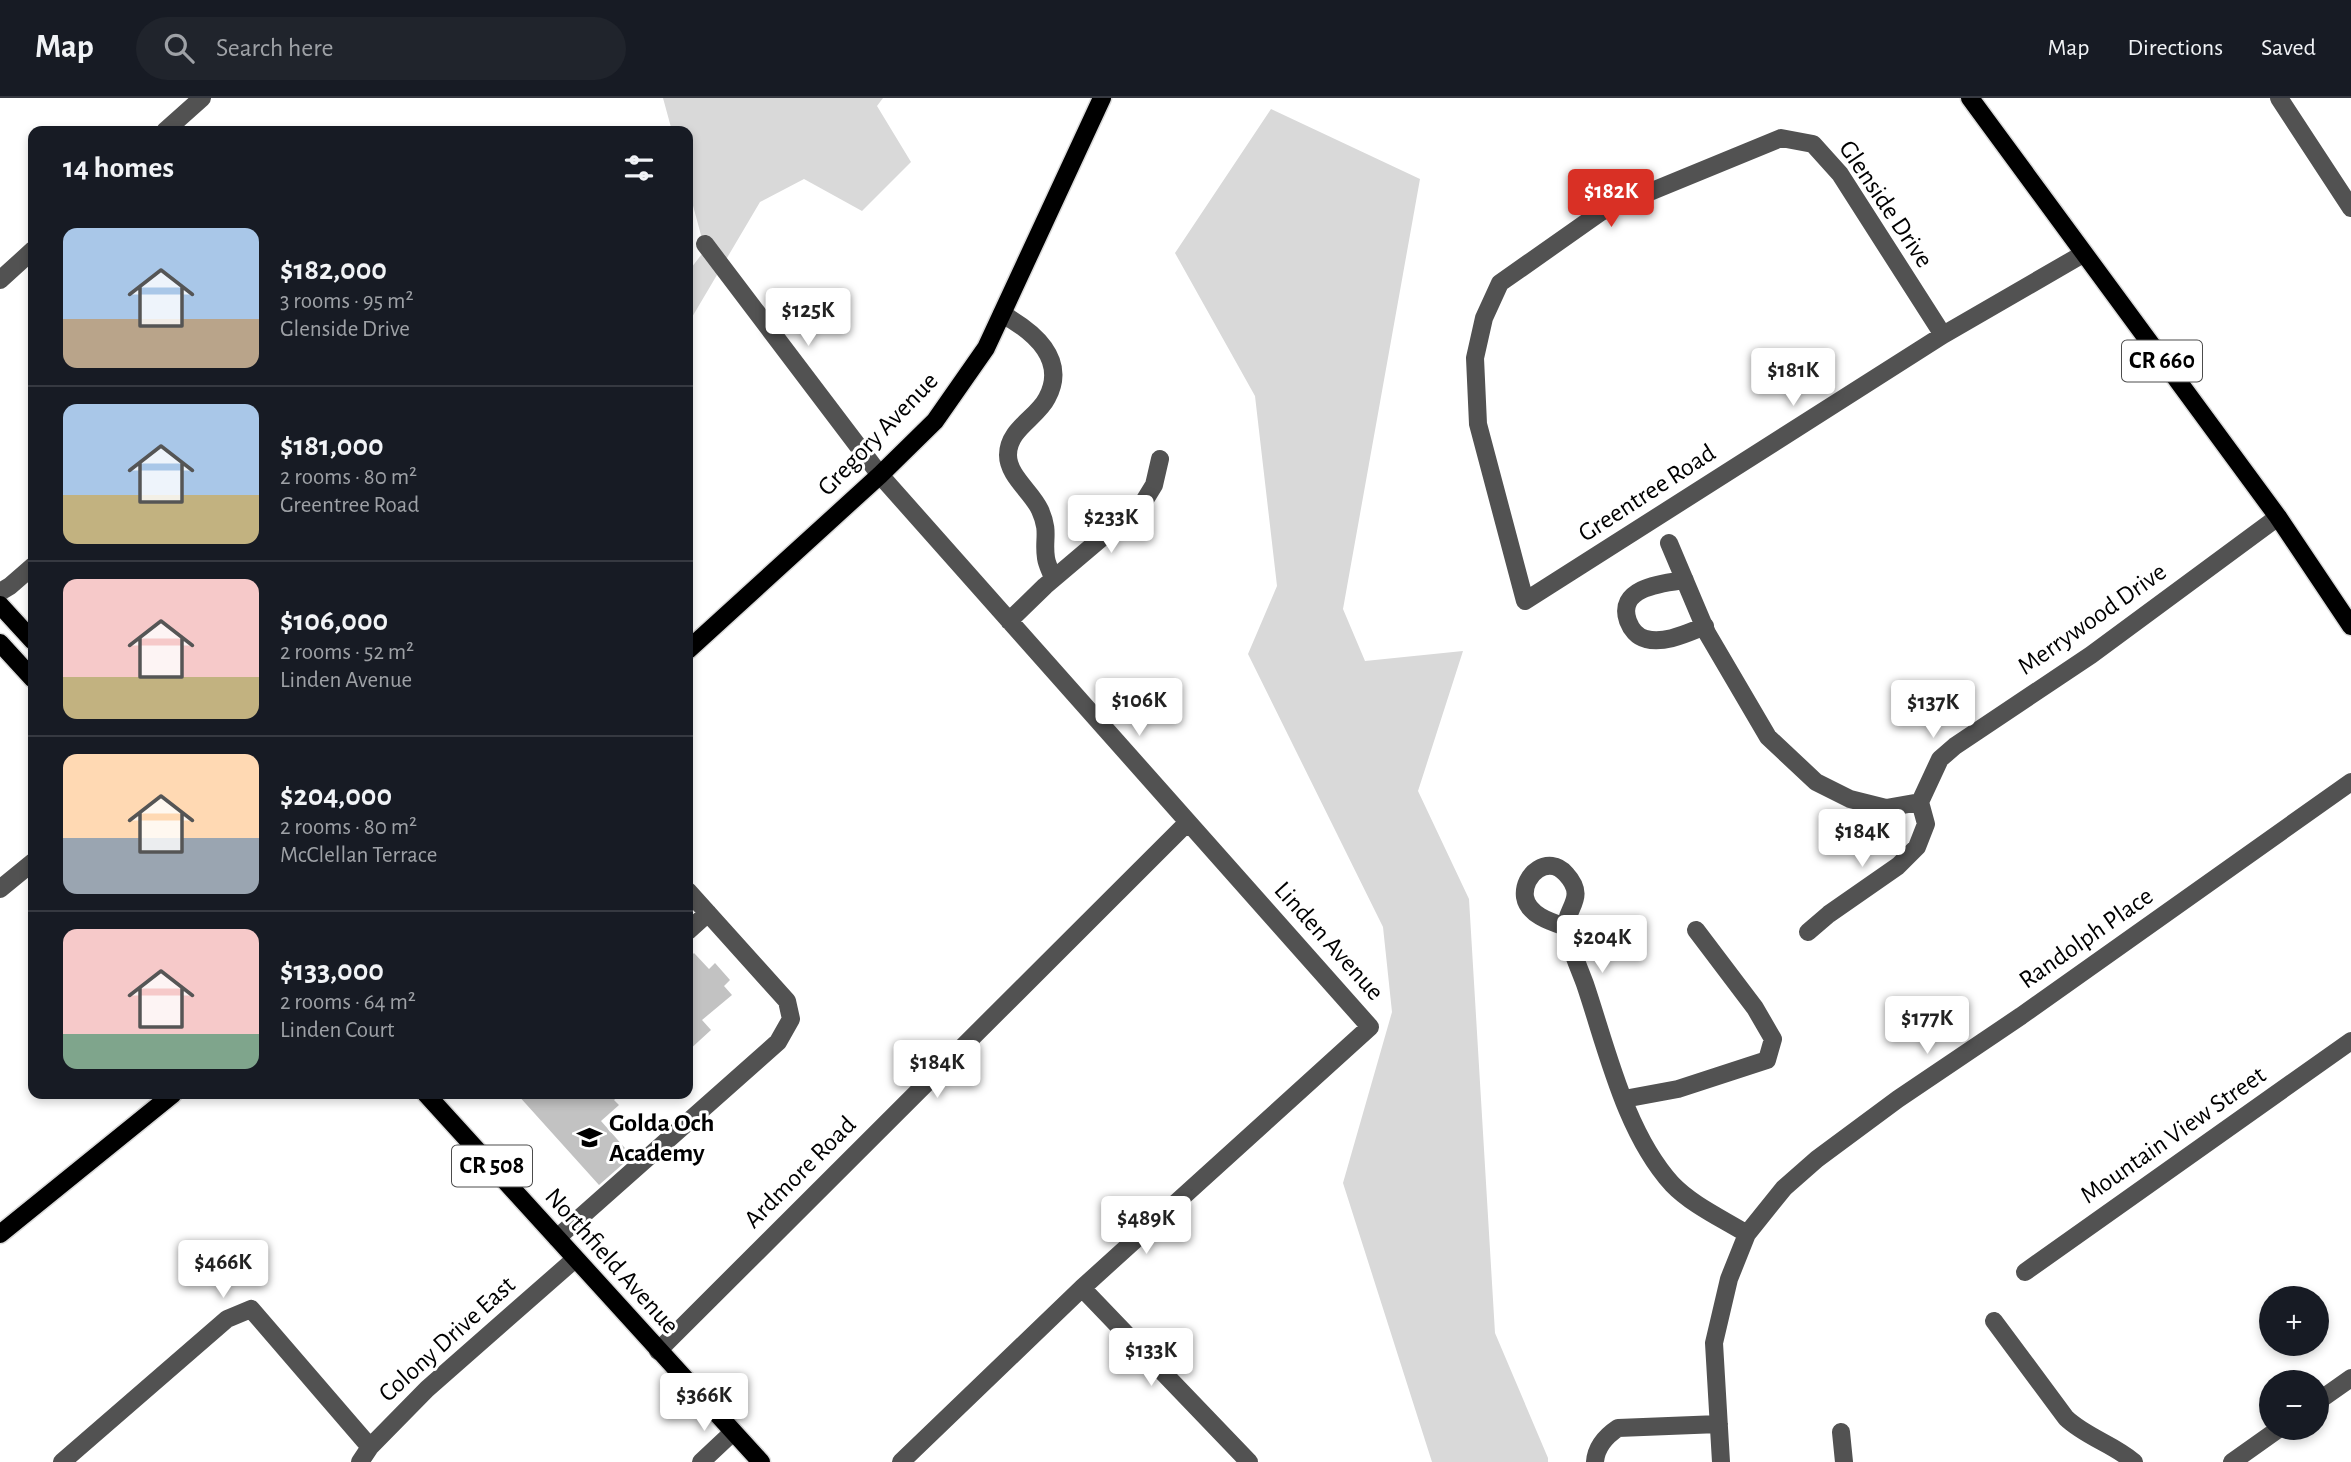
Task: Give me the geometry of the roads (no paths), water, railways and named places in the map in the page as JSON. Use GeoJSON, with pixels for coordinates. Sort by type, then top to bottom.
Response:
{"type":"FeatureCollection","features":[{"type":"Feature","properties":{"kind":"main road","name":"Gregory Avenue"},"geometry":{"type":"LineString","coordinates":[[693,645],[880,475],[935,421],[986,348],[1102,98]]}},
{"type":"Feature","properties":{"kind":"main road","name":"CR 660"},"geometry":{"type":"LineString","coordinates":[[1970,98],[2278,517],[2351,626]]}},
{"type":"Feature","properties":{"kind":"main road"},"geometry":{"type":"LineString","coordinates":[[0,605],[28,636]]}},
{"type":"Feature","properties":{"kind":"main road"},"geometry":{"type":"LineString","coordinates":[[0,643],[28,674]]}},
{"type":"Feature","properties":{"kind":"main road"},"geometry":{"type":"LineString","coordinates":[[0,1234],[167,1099]]}},
{"type":"Feature","properties":{"kind":"main road","name":"Northfield Avenue"},"geometry":{"type":"LineString","coordinates":[[431,1099],[761,1462]]}},
{"type":"Feature","properties":{"kind":"street"},"geometry":{"type":"LineString","coordinates":[[171,126],[202,98]]}},
{"type":"Feature","properties":{"kind":"street"},"geometry":{"type":"LineString","coordinates":[[2279,98],[2351,208]]}},
{"type":"Feature","properties":{"kind":"street","name":"Glenside Drive"},"geometry":{"type":"LineString","coordinates":[[1525,601],[1478,424],[1475,358],[1485,318],[1500,283],[1601,212],[1781,138],[1813,144],[1840,174],[1942,335]]}},
{"type":"Feature","properties":{"kind":"street","name":"Linden Avenue"},"geometry":{"type":"LineString","coordinates":[[705,244],[880,475],[1370,1027],[1082,1288],[901,1462]]}},
{"type":"Feature","properties":{"kind":"street","name":"Greentree Road"},"geometry":{"type":"LineString","coordinates":[[1525,601],[1942,335],[2083,254]]}},
{"type":"Feature","properties":{"kind":"street"},"geometry":{"type":"LineString","coordinates":[[0,280],[28,255]]}},
{"type":"Feature","properties":{"kind":"street"},"geometry":{"type":"LineString","coordinates":[[1002,314],[1023,326],[1053,362],[1054,377],[1047,399],[1016,433],[1008,453],[1012,469],[1040,509],[1047,531],[1046,558],[1054,578]]}},
{"type":"Feature","properties":{"kind":"street"},"geometry":{"type":"LineString","coordinates":[[1009,621],[1054,578],[1143,503],[1154,485],[1160,459]]}},
{"type":"Feature","properties":{"kind":"street","name":"Merrywood Drive"},"geometry":{"type":"LineString","coordinates":[[1808,932],[1898,866],[1917,846],[1926,824],[1920,802],[1940,759],[1955,746],[2091,655],[2278,517]]}},
{"type":"Feature","properties":{"kind":"street"},"geometry":{"type":"LineString","coordinates":[[1669,543],[1704,626],[1768,737],[1816,782],[1850,799],[1886,808],[1920,802]]}},
{"type":"Feature","properties":{"kind":"street"},"geometry":{"type":"LineString","coordinates":[[0,592],[28,570]]}},
{"type":"Feature","properties":{"kind":"street"},"geometry":{"type":"LineString","coordinates":[[1685,580],[1647,586],[1634,594],[1626,605],[1627,618],[1633,632],[1645,639],[1676,637],[1704,626]]}},
{"type":"Feature","properties":{"kind":"street","name":"Randolph Place"},"geometry":{"type":"LineString","coordinates":[[1721,1462],[1714,1343],[1728,1279],[1747,1234],[1784,1188],[1817,1158],[1898,1098],[2021,1016],[2351,782]]}},
{"type":"Feature","properties":{"kind":"street","name":"Ardmore Road"},"geometry":{"type":"LineString","coordinates":[[658,1350],[1188,822]]}},
{"type":"Feature","properties":{"kind":"street"},"geometry":{"type":"LineString","coordinates":[[0,889],[28,866]]}},
{"type":"Feature","properties":{"kind":"street"},"geometry":{"type":"LineString","coordinates":[[557,1238],[778,1041],[791,1019],[787,1001],[693,896]]}},
{"type":"Feature","properties":{"kind":"street"},"geometry":{"type":"LineString","coordinates":[[693,926],[708,913]]}},
{"type":"Feature","properties":{"kind":"street"},"geometry":{"type":"LineString","coordinates":[[1566,927],[1624,1099],[1650,1155],[1673,1185],[1693,1201],[1747,1234]]}},
{"type":"Feature","properties":{"kind":"street"},"geometry":{"type":"LineString","coordinates":[[1624,1099],[1678,1089],[1767,1060],[1773,1038],[1755,1008],[1696,930]]}},
{"type":"Feature","properties":{"kind":"street","name":"Mountain View Street"},"geometry":{"type":"LineString","coordinates":[[2025,1272],[2351,1041]]}},
{"type":"Feature","properties":{"kind":"street","name":"Colony Drive East"},"geometry":{"type":"LineString","coordinates":[[365,1454],[427,1389],[575,1259]]}},
{"type":"Feature","properties":{"kind":"street"},"geometry":{"type":"LineString","coordinates":[[1082,1288],[1248,1462]]}},
{"type":"Feature","properties":{"kind":"street"},"geometry":{"type":"LineString","coordinates":[[62,1462],[227,1319],[251,1309],[365,1454]]}},
{"type":"Feature","properties":{"kind":"street"},"geometry":{"type":"LineString","coordinates":[[1994,1321],[2066,1418],[2079,1430],[2124,1453],[2134,1462]]}},
{"type":"Feature","properties":{"kind":"street"},"geometry":{"type":"LineString","coordinates":[[2329,1394],[2351,1378]]}},
{"type":"Feature","properties":{"kind":"street"},"geometry":{"type":"LineString","coordinates":[[1595,1462],[1596,1453],[1607,1435],[1618,1428],[1719,1424]]}},
{"type":"Feature","properties":{"kind":"street"},"geometry":{"type":"LineString","coordinates":[[701,1462],[733,1432]]}},
{"type":"Feature","properties":{"kind":"street"},"geometry":{"type":"LineString","coordinates":[[1841,1432],[1844,1462]]}},
{"type":"Feature","properties":{"kind":"street"},"geometry":{"type":"LineString","coordinates":[[2233,1462],[2263,1440]]}},
{"type":"Feature","properties":{"kind":"place","name":"Golda Och Academy"},"geometry":{"type":"Point","coordinates":[589,1138]}}]}
